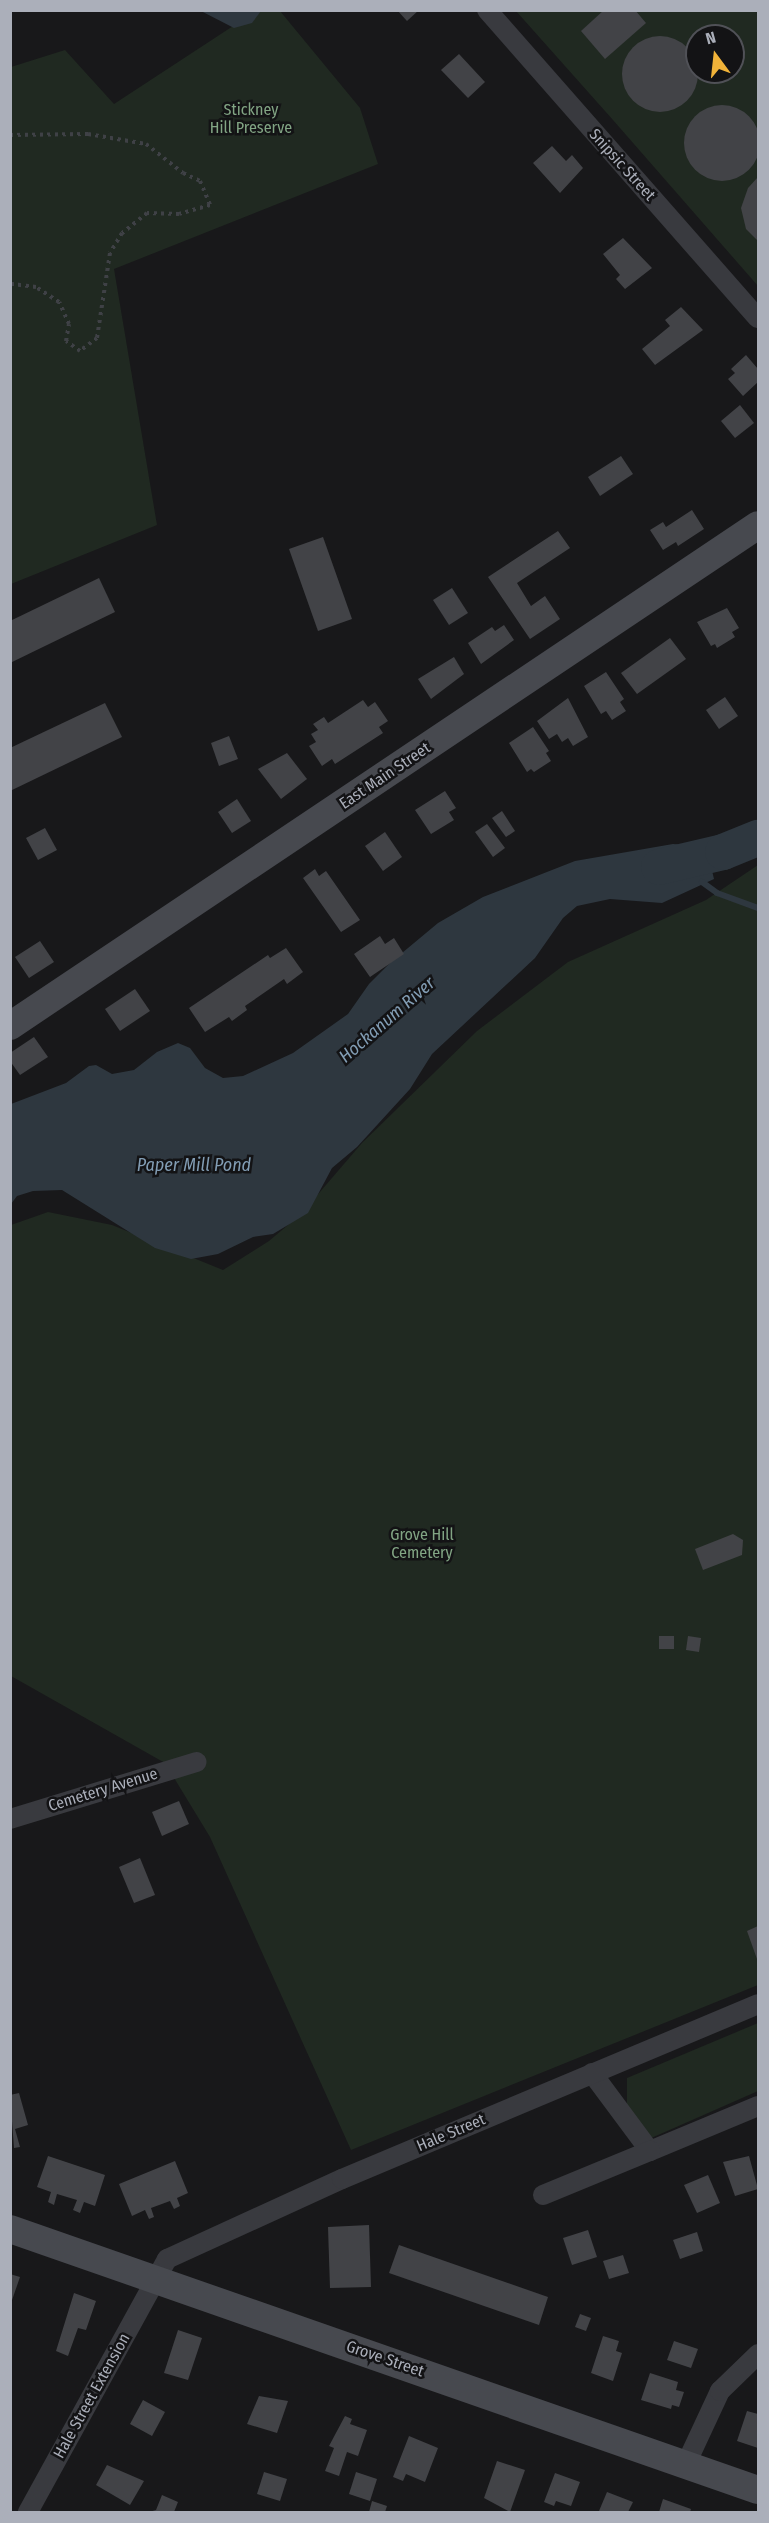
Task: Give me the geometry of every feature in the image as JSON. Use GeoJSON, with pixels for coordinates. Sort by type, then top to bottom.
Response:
{"type":"FeatureCollection","features":[{"type":"Feature","properties":{"kind":"main road","name":"East Main Street"},"geometry":{"type":"LineString","coordinates":[[10,1026],[759,525]]}},
{"type":"Feature","properties":{"kind":"main road","name":"Grove Street"},"geometry":{"type":"LineString","coordinates":[[10,2229],[759,2490]]}},
{"type":"Feature","properties":{"kind":"street","name":"Snipsic Street"},"geometry":{"type":"LineString","coordinates":[[487,10],[759,318]]}},
{"type":"Feature","properties":{"kind":"street","name":"Cemetery Avenue"},"geometry":{"type":"LineString","coordinates":[[10,1819],[196,1762]]}},
{"type":"Feature","properties":{"kind":"street","name":"Hale Street"},"geometry":{"type":"LineString","coordinates":[[156,2279],[167,2259],[592,2073],[759,2004]]}},
{"type":"Feature","properties":{"kind":"street"},"geometry":{"type":"LineString","coordinates":[[592,2073],[650,2151]]}},
{"type":"Feature","properties":{"kind":"street"},"geometry":{"type":"LineString","coordinates":[[543,2195],[759,2106]]}},
{"type":"Feature","properties":{"kind":"street","name":"Hale Street Extension"},"geometry":{"type":"LineString","coordinates":[[28,2512],[156,2279]]}},
{"type":"Feature","properties":{"kind":"street"},"geometry":{"type":"LineString","coordinates":[[686,2464],[720,2391],[759,2354]]}},
{"type":"Feature","properties":{"kind":"path"},"geometry":{"type":"LineString","coordinates":[[10,135],[27,137],[52,133],[128,138],[146,144],[183,173],[200,181],[210,205],[179,214],[147,213],[122,233],[110,253],[97,338],[80,351],[66,341],[69,324],[60,302],[36,286],[10,284]]}},
{"type":"Feature","properties":{"kind":"green space","name":"Stickney Hill Preserve"},"geometry":{"type":"Polygon","coordinates":[[[256,11],[280,11],[360,108],[378,164],[114,269],[157,525],[11,584],[11,67],[65,50],[114,104],[256,11]]]}},
{"type":"Feature","properties":{"kind":"green space"},"geometry":{"type":"Polygon","coordinates":[[[516,11],[758,11],[758,286],[613,120],[516,11]]]}},
{"type":"Feature","properties":{"kind":"green space","name":"Grove Hill Cemetery"},"geometry":{"type":"Polygon","coordinates":[[[758,865],[758,1985],[351,2150],[210,1837],[165,1763],[11,1676],[11,1225],[48,1212],[112,1225],[223,1270],[269,1241],[301,1214],[362,1143],[477,1031],[568,962],[706,900],[758,865]]]}},
{"type":"Feature","properties":{"kind":"green space"},"geometry":{"type":"Polygon","coordinates":[[[758,2023],[758,2091],[649,2139],[627,2116],[627,2078],[758,2023]]]}},
{"type":"Feature","properties":{"kind":"water"},"geometry":{"type":"Polygon","coordinates":[[[201,11],[261,11],[252,23],[234,28],[201,11]]]}},
{"type":"Feature","properties":{"kind":"water","name":"Paper Mill Pond"},"geometry":{"type":"Polygon","coordinates":[[[673,844],[695,846],[710,862],[714,879],[662,903],[610,899],[577,906],[563,918],[535,958],[432,1054],[410,1089],[357,1147],[332,1168],[308,1213],[273,1234],[253,1237],[218,1254],[191,1259],[155,1248],[62,1190],[33,1191],[17,1196],[11,1204],[11,1104],[66,1083],[89,1066],[96,1065],[112,1074],[134,1070],[157,1052],[178,1043],[190,1048],[205,1068],[223,1078],[243,1076],[293,1053],[348,1014],[369,984],[390,963],[438,923],[483,897],[575,861],[673,844]]]}},
{"type":"Feature","properties":{"kind":"building"},"geometry":{"type":"Polygon","coordinates":[[[397,10],[419,10],[407,21],[397,10]]]}},
{"type":"Feature","properties":{"kind":"building"},"geometry":{"type":"Polygon","coordinates":[[[604,10],[635,10],[646,23],[605,59],[581,31],[604,10]]]}},
{"type":"Feature","properties":{"kind":"building"},"geometry":{"type":"Polygon","coordinates":[[[660,36],[685,46],[685,84],[696,84],[687,101],[674,109],[660,112],[646,109],[633,101],[625,88],[622,74],[625,60],[633,47],[646,39],[660,36]]]}},
{"type":"Feature","properties":{"kind":"building"},"geometry":{"type":"Polygon","coordinates":[[[459,54],[485,82],[468,98],[441,70],[459,54]]]}},
{"type":"Feature","properties":{"kind":"building"},"geometry":{"type":"Polygon","coordinates":[[[722,105],[736,108],[749,116],[757,129],[760,143],[757,157],[749,170],[736,178],[722,181],[708,178],[695,170],[687,157],[684,143],[687,129],[695,116],[708,108],[722,105]]]}},
{"type":"Feature","properties":{"kind":"building"},"geometry":{"type":"Polygon","coordinates":[[[552,146],[566,161],[572,155],[583,168],[560,193],[533,163],[552,146]]]}},
{"type":"Feature","properties":{"kind":"building"},"geometry":{"type":"Polygon","coordinates":[[[758,177],[758,241],[746,229],[741,208],[748,188],[758,177]]]}},
{"type":"Feature","properties":{"kind":"building"},"geometry":{"type":"Polygon","coordinates":[[[623,238],[652,268],[625,289],[616,279],[620,275],[603,254],[623,238]]]}},
{"type":"Feature","properties":{"kind":"building"},"geometry":{"type":"Polygon","coordinates":[[[681,307],[703,330],[655,365],[642,349],[670,326],[665,320],[681,307]]]}},
{"type":"Feature","properties":{"kind":"building"},"geometry":{"type":"Polygon","coordinates":[[[746,355],[758,369],[758,382],[743,396],[728,379],[735,373],[731,369],[746,355]]]}},
{"type":"Feature","properties":{"kind":"building"},"geometry":{"type":"Polygon","coordinates":[[[740,405],[754,423],[735,438],[721,421],[740,405]]]}},
{"type":"Feature","properties":{"kind":"building"},"geometry":{"type":"Polygon","coordinates":[[[621,456],[633,474],[600,496],[588,477],[621,456]]]}},
{"type":"Feature","properties":{"kind":"building"},"geometry":{"type":"Polygon","coordinates":[[[692,510],[704,529],[678,546],[676,542],[663,550],[650,530],[663,522],[666,527],[692,510]]]}},
{"type":"Feature","properties":{"kind":"building"},"geometry":{"type":"Polygon","coordinates":[[[558,531],[570,548],[517,583],[531,606],[545,596],[560,619],[530,639],[488,577],[558,531]]]}},
{"type":"Feature","properties":{"kind":"building"},"geometry":{"type":"Polygon","coordinates":[[[323,537],[352,619],[318,631],[289,549],[323,537]]]}},
{"type":"Feature","properties":{"kind":"building"},"geometry":{"type":"Polygon","coordinates":[[[99,578],[115,612],[10,663],[10,621],[99,578]]]}},
{"type":"Feature","properties":{"kind":"building"},"geometry":{"type":"Polygon","coordinates":[[[452,588],[468,613],[449,625],[433,600],[452,588]]]}},
{"type":"Feature","properties":{"kind":"building"},"geometry":{"type":"Polygon","coordinates":[[[727,608],[739,628],[732,632],[735,637],[717,648],[715,644],[711,646],[697,622],[727,608]]]}},
{"type":"Feature","properties":{"kind":"building"},"geometry":{"type":"Polygon","coordinates":[[[504,625],[514,640],[481,664],[468,643],[492,627],[495,631],[504,625]]]}},
{"type":"Feature","properties":{"kind":"building"},"geometry":{"type":"Polygon","coordinates":[[[670,638],[686,659],[637,694],[621,673],[670,638]]]}},
{"type":"Feature","properties":{"kind":"building"},"geometry":{"type":"Polygon","coordinates":[[[454,657],[464,674],[431,699],[418,679],[454,657]]]}},
{"type":"Feature","properties":{"kind":"building"},"geometry":{"type":"Polygon","coordinates":[[[606,672],[624,699],[620,702],[626,711],[612,720],[606,711],[601,714],[584,686],[606,672]]]}},
{"type":"Feature","properties":{"kind":"building"},"geometry":{"type":"Polygon","coordinates":[[[725,697],[738,716],[719,729],[706,710],[725,697]]]}},
{"type":"Feature","properties":{"kind":"building"},"geometry":{"type":"Polygon","coordinates":[[[568,698],[588,737],[573,746],[568,738],[562,742],[557,734],[549,739],[537,721],[568,698]]]}},
{"type":"Feature","properties":{"kind":"building"},"geometry":{"type":"Polygon","coordinates":[[[363,700],[368,707],[375,702],[388,721],[379,727],[383,733],[335,764],[332,759],[322,766],[309,746],[316,742],[311,734],[318,730],[313,724],[324,717],[328,723],[363,700]]]}},
{"type":"Feature","properties":{"kind":"building"},"geometry":{"type":"Polygon","coordinates":[[[105,703],[122,737],[10,791],[10,748],[105,703]]]}},
{"type":"Feature","properties":{"kind":"building"},"geometry":{"type":"Polygon","coordinates":[[[533,727],[549,751],[546,753],[551,761],[534,772],[531,769],[527,772],[509,743],[533,727]]]}},
{"type":"Feature","properties":{"kind":"building"},"geometry":{"type":"Polygon","coordinates":[[[229,736],[238,759],[219,766],[211,743],[229,736]]]}},
{"type":"Feature","properties":{"kind":"building"},"geometry":{"type":"Polygon","coordinates":[[[287,753],[307,779],[281,799],[258,769],[287,753]]]}},
{"type":"Feature","properties":{"kind":"building"},"geometry":{"type":"Polygon","coordinates":[[[445,791],[456,808],[449,812],[454,820],[431,834],[415,810],[445,791]]]}},
{"type":"Feature","properties":{"kind":"building"},"geometry":{"type":"Polygon","coordinates":[[[237,799],[251,821],[232,833],[218,812],[237,799]]]}},
{"type":"Feature","properties":{"kind":"building"},"geometry":{"type":"Polygon","coordinates":[[[502,811],[515,831],[506,837],[492,818],[502,811]]]}},
{"type":"Feature","properties":{"kind":"building"},"geometry":{"type":"Polygon","coordinates":[[[487,824],[505,848],[493,857],[475,832],[487,824]]]}},
{"type":"Feature","properties":{"kind":"building"},"geometry":{"type":"Polygon","coordinates":[[[45,828],[57,850],[38,860],[26,838],[45,828]]]}},
{"type":"Feature","properties":{"kind":"building"},"geometry":{"type":"Polygon","coordinates":[[[385,832],[402,857],[383,871],[365,846],[385,832]]]}},
{"type":"Feature","properties":{"kind":"building"},"geometry":{"type":"Polygon","coordinates":[[[315,869],[319,876],[326,871],[360,920],[341,932],[303,878],[315,869]]]}},
{"type":"Feature","properties":{"kind":"building"},"geometry":{"type":"Polygon","coordinates":[[[380,936],[385,944],[394,938],[404,954],[370,977],[354,954],[380,936]]]}},
{"type":"Feature","properties":{"kind":"building"},"geometry":{"type":"Polygon","coordinates":[[[40,941],[54,962],[29,978],[15,957],[40,941]]]}},
{"type":"Feature","properties":{"kind":"building"},"geometry":{"type":"Polygon","coordinates":[[[286,948],[303,972],[287,984],[284,979],[245,1006],[247,1010],[232,1021],[229,1017],[205,1032],[189,1008],[268,955],[270,958],[286,948]]]}},
{"type":"Feature","properties":{"kind":"building"},"geometry":{"type":"Polygon","coordinates":[[[135,989],[150,1011],[120,1031],[105,1009],[135,989]]]}},
{"type":"Feature","properties":{"kind":"building"},"geometry":{"type":"Polygon","coordinates":[[[34,1037],[48,1057],[20,1075],[10,1061],[10,1053],[34,1037]]]}},
{"type":"Feature","properties":{"kind":"building"},"geometry":{"type":"Polygon","coordinates":[[[733,1534],[743,1540],[742,1555],[703,1570],[695,1549],[733,1534]]]}},
{"type":"Feature","properties":{"kind":"building"},"geometry":{"type":"Polygon","coordinates":[[[659,1636],[674,1636],[674,1649],[659,1649],[659,1636]]]}},
{"type":"Feature","properties":{"kind":"building"},"geometry":{"type":"Polygon","coordinates":[[[688,1636],[701,1638],[699,1652],[686,1650],[688,1636]]]}},
{"type":"Feature","properties":{"kind":"building"},"geometry":{"type":"Polygon","coordinates":[[[179,1801],[189,1824],[162,1836],[152,1812],[179,1801]]]}},
{"type":"Feature","properties":{"kind":"building"},"geometry":{"type":"Polygon","coordinates":[[[140,1858],[155,1895],[134,1903],[119,1867],[140,1858]]]}},
{"type":"Feature","properties":{"kind":"building"},"geometry":{"type":"Polygon","coordinates":[[[758,1926],[758,1959],[757,1959],[747,1931],[758,1926]]]}},
{"type":"Feature","properties":{"kind":"building"},"geometry":{"type":"Polygon","coordinates":[[[19,2093],[28,2125],[15,2129],[20,2147],[14,2148],[10,2095],[19,2093]]]}},
{"type":"Feature","properties":{"kind":"building"},"geometry":{"type":"Polygon","coordinates":[[[48,2156],[105,2175],[95,2206],[84,2202],[80,2213],[73,2210],[77,2200],[57,2194],[54,2205],[48,2202],[51,2192],[37,2187],[48,2156]]]}},
{"type":"Feature","properties":{"kind":"building"},"geometry":{"type":"Polygon","coordinates":[[[749,2156],[758,2189],[735,2196],[723,2162],[749,2156]]]}},
{"type":"Feature","properties":{"kind":"building"},"geometry":{"type":"Polygon","coordinates":[[[175,2161],[188,2193],[177,2198],[180,2206],[174,2209],[170,2201],[151,2208],[154,2217],[149,2219],[145,2210],[132,2216],[119,2184],[175,2161]]]}},
{"type":"Feature","properties":{"kind":"building"},"geometry":{"type":"Polygon","coordinates":[[[708,2175],[720,2203],[697,2213],[684,2185],[708,2175]]]}},
{"type":"Feature","properties":{"kind":"building"},"geometry":{"type":"Polygon","coordinates":[[[369,2225],[371,2287],[330,2288],[328,2227],[369,2225]]]}},
{"type":"Feature","properties":{"kind":"building"},"geometry":{"type":"Polygon","coordinates":[[[588,2230],[597,2257],[572,2265],[563,2238],[588,2230]]]}},
{"type":"Feature","properties":{"kind":"building"},"geometry":{"type":"Polygon","coordinates":[[[697,2232],[703,2251],[680,2259],[673,2240],[697,2232]]]}},
{"type":"Feature","properties":{"kind":"building"},"geometry":{"type":"Polygon","coordinates":[[[399,2245],[548,2297],[539,2325],[389,2273],[399,2245]]]}},
{"type":"Feature","properties":{"kind":"building"},"geometry":{"type":"Polygon","coordinates":[[[623,2255],[629,2273],[609,2279],[603,2261],[623,2255]]]}},
{"type":"Feature","properties":{"kind":"building"},"geometry":{"type":"Polygon","coordinates":[[[10,2274],[20,2277],[11,2303],[10,2303],[10,2274]]]}},
{"type":"Feature","properties":{"kind":"building"},"geometry":{"type":"Polygon","coordinates":[[[74,2293],[96,2301],[86,2330],[78,2328],[68,2356],[56,2351],[74,2293]]]}},
{"type":"Feature","properties":{"kind":"building"},"geometry":{"type":"Polygon","coordinates":[[[580,2314],[591,2318],[586,2331],[575,2327],[580,2314]]]}},
{"type":"Feature","properties":{"kind":"building"},"geometry":{"type":"Polygon","coordinates":[[[178,2330],[202,2338],[188,2380],[164,2373],[178,2330]]]}},
{"type":"Feature","properties":{"kind":"building"},"geometry":{"type":"Polygon","coordinates":[[[603,2336],[619,2341],[616,2351],[622,2353],[613,2381],[591,2373],[603,2336]]]}},
{"type":"Feature","properties":{"kind":"building"},"geometry":{"type":"Polygon","coordinates":[[[674,2341],[698,2349],[691,2368],[667,2360],[674,2341]]]}},
{"type":"Feature","properties":{"kind":"building"},"geometry":{"type":"Polygon","coordinates":[[[650,2373],[678,2382],[676,2390],[684,2392],[679,2407],[672,2405],[671,2409],[641,2400],[650,2373]]]}},
{"type":"Feature","properties":{"kind":"building"},"geometry":{"type":"Polygon","coordinates":[[[259,2396],[288,2401],[277,2433],[247,2424],[259,2396]]]}},
{"type":"Feature","properties":{"kind":"building"},"geometry":{"type":"Polygon","coordinates":[[[143,2400],[165,2412],[152,2436],[130,2424],[143,2400]]]}},
{"type":"Feature","properties":{"kind":"building"},"geometry":{"type":"Polygon","coordinates":[[[747,2411],[758,2414],[758,2448],[737,2441],[747,2411]]]}},
{"type":"Feature","properties":{"kind":"building"},"geometry":{"type":"Polygon","coordinates":[[[345,2416],[352,2419],[350,2424],[367,2430],[358,2456],[347,2452],[339,2476],[325,2471],[334,2448],[329,2446],[345,2416]]]}},
{"type":"Feature","properties":{"kind":"building"},"geometry":{"type":"Polygon","coordinates":[[[409,2436],[438,2448],[425,2482],[406,2474],[403,2481],[393,2477],[409,2436]]]}},
{"type":"Feature","properties":{"kind":"building"},"geometry":{"type":"Polygon","coordinates":[[[497,2461],[525,2470],[510,2512],[484,2498],[497,2461]]]}},
{"type":"Feature","properties":{"kind":"building"},"geometry":{"type":"Polygon","coordinates":[[[107,2465],[144,2481],[130,2505],[96,2485],[107,2465]]]}},
{"type":"Feature","properties":{"kind":"building"},"geometry":{"type":"Polygon","coordinates":[[[264,2472],[287,2479],[280,2501],[257,2494],[264,2472]]]}},
{"type":"Feature","properties":{"kind":"building"},"geometry":{"type":"Polygon","coordinates":[[[356,2472],[377,2479],[370,2501],[349,2494],[356,2472]]]}},
{"type":"Feature","properties":{"kind":"building"},"geometry":{"type":"Polygon","coordinates":[[[555,2473],[580,2482],[571,2506],[556,2501],[554,2506],[544,2502],[555,2473]]]}},
{"type":"Feature","properties":{"kind":"building"},"geometry":{"type":"Polygon","coordinates":[[[607,2492],[633,2502],[628,2512],[599,2511],[607,2492]]]}},
{"type":"Feature","properties":{"kind":"building"},"geometry":{"type":"Polygon","coordinates":[[[162,2495],[178,2502],[174,2512],[149,2512],[156,2510],[162,2495]]]}},
{"type":"Feature","properties":{"kind":"building"},"geometry":{"type":"Polygon","coordinates":[[[663,2499],[691,2509],[690,2512],[659,2512],[663,2499]]]}},
{"type":"Feature","properties":{"kind":"building"},"geometry":{"type":"Polygon","coordinates":[[[372,2501],[387,2506],[385,2512],[369,2512],[372,2501]]]}},
{"type":"Feature","properties":{"kind":"waterway","name":"Hockanum River"},"geometry":{"type":"LineString","coordinates":[[659,867],[723,852],[758,838]]}},
{"type":"Feature","properties":{"kind":"waterway"},"geometry":{"type":"LineString","coordinates":[[702,882],[717,893],[758,908]]}}]}
